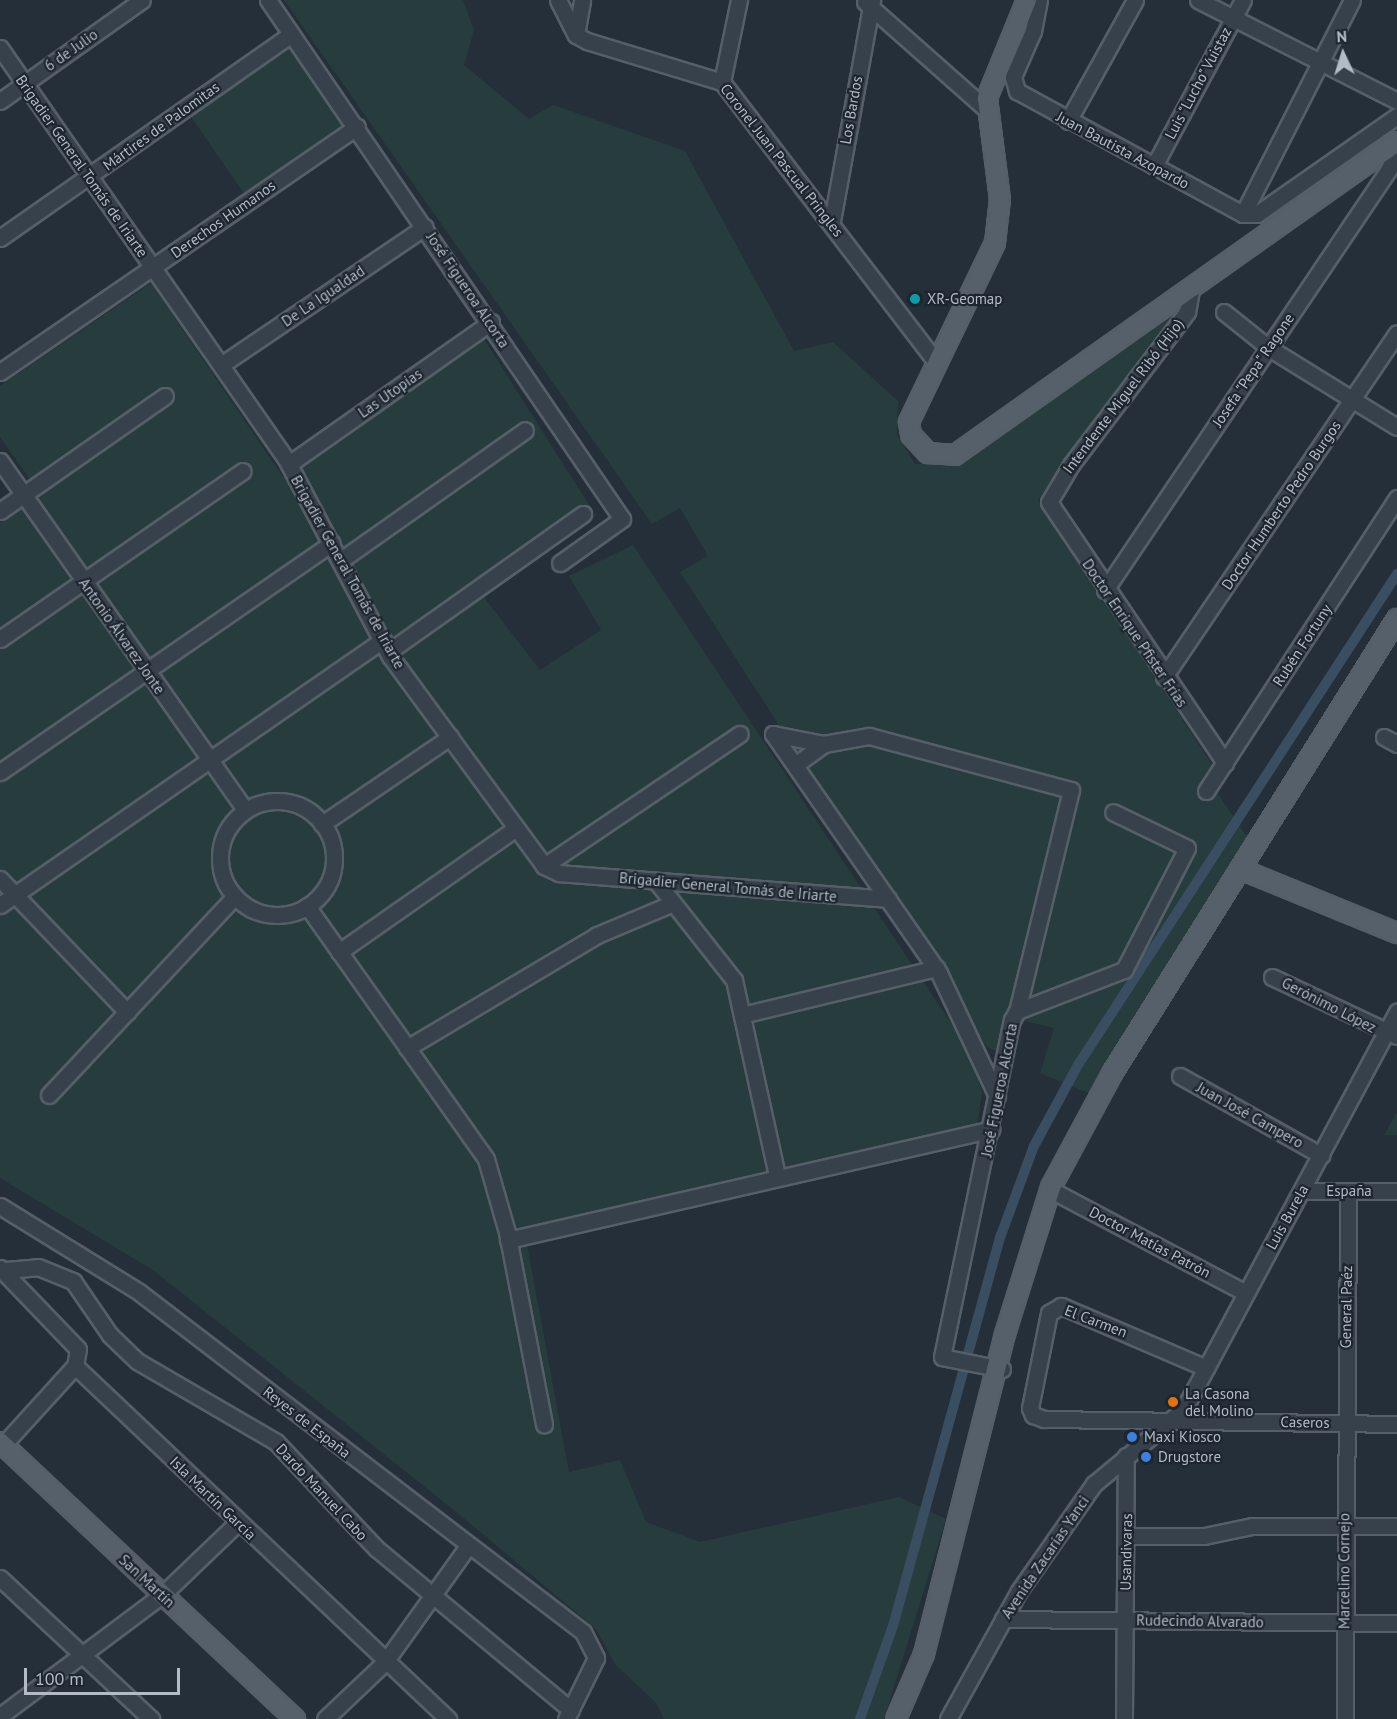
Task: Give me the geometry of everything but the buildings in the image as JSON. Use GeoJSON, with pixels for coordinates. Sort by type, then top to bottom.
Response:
{"type":"FeatureCollection","features":[{"type":"Feature","properties":{"kind":"main road"},"geometry":{"type":"LineString","coordinates":[[1027,0],[989,88],[987,110],[1000,221],[914,406],[911,435],[928,453],[955,455],[1397,142]]}},
{"type":"Feature","properties":{"kind":"main road"},"geometry":{"type":"LineString","coordinates":[[905,1719],[938,1633],[999,1369],[1054,1192],[1133,1051],[1397,620]]}},
{"type":"Feature","properties":{"kind":"main road"},"geometry":{"type":"LineString","coordinates":[[896,1719],[924,1654],[999,1369],[1052,1186],[1113,1072],[1242,870],[1397,637]]}},
{"type":"Feature","properties":{"kind":"main road"},"geometry":{"type":"LineString","coordinates":[[1242,870],[1397,933]]}},
{"type":"Feature","properties":{"kind":"main road","name":"San Martín"},"geometry":{"type":"LineString","coordinates":[[3,1449],[295,1719]]}},
{"type":"Feature","properties":{"kind":"street","name":"6 de Julio"},"geometry":{"type":"LineString","coordinates":[[0,101],[142,0]]}},
{"type":"Feature","properties":{"kind":"street","name":"José Figueroa Alcorta"},"geometry":{"type":"LineString","coordinates":[[268,0],[425,226],[622,519],[560,563]]}},
{"type":"Feature","properties":{"kind":"street"},"geometry":{"type":"LineString","coordinates":[[558,0],[576,35]]}},
{"type":"Feature","properties":{"kind":"street"},"geometry":{"type":"LineString","coordinates":[[576,35],[582,0]]}},
{"type":"Feature","properties":{"kind":"street"},"geometry":{"type":"LineString","coordinates":[[722,82],[739,0]]}},
{"type":"Feature","properties":{"kind":"street","name":"Juan Bautista Azopardo"},"geometry":{"type":"LineString","coordinates":[[1039,0],[1033,31],[1013,77],[1017,91],[1068,121],[1243,214]]}},
{"type":"Feature","properties":{"kind":"street"},"geometry":{"type":"LineString","coordinates":[[1068,121],[1134,0]]}},
{"type":"Feature","properties":{"kind":"street"},"geometry":{"type":"LineString","coordinates":[[1198,0],[1319,64],[1397,101]]}},
{"type":"Feature","properties":{"kind":"street","name":"Luis \"Lucho\" Vuistaz"},"geometry":{"type":"LineString","coordinates":[[1154,166],[1243,0]]}},
{"type":"Feature","properties":{"kind":"street"},"geometry":{"type":"LineString","coordinates":[[1243,214],[1352,0]]}},
{"type":"Feature","properties":{"kind":"street"},"geometry":{"type":"LineString","coordinates":[[868,2],[987,110]]}},
{"type":"Feature","properties":{"kind":"street","name":"Los Bardos"},"geometry":{"type":"LineString","coordinates":[[832,221],[868,2]]}},
{"type":"Feature","properties":{"kind":"street","name":"Mártires de Palomitas"},"geometry":{"type":"LineString","coordinates":[[0,238],[291,34]]}},
{"type":"Feature","properties":{"kind":"street","name":"Coronel Juan Pascual Pringles"},"geometry":{"type":"LineString","coordinates":[[576,35],[722,82],[832,221],[936,362]]}},
{"type":"Feature","properties":{"kind":"street","name":"Brigadier General Tomás de Iriarte"},"geometry":{"type":"LineString","coordinates":[[0,48],[289,464],[386,646],[544,866],[560,873],[888,899]]}},
{"type":"Feature","properties":{"kind":"street"},"geometry":{"type":"LineString","coordinates":[[1243,214],[1257,213],[1397,116]]}},
{"type":"Feature","properties":{"kind":"street","name":"Derechos Humanos"},"geometry":{"type":"LineString","coordinates":[[0,372],[357,128]]}},
{"type":"Feature","properties":{"kind":"street","name":"Josefa \"Pepa\" Ragone"},"geometry":{"type":"LineString","coordinates":[[1105,590],[1389,169],[1397,148]]}},
{"type":"Feature","properties":{"kind":"street","name":"De La Igualdad"},"geometry":{"type":"LineString","coordinates":[[221,365],[425,226]]}},
{"type":"Feature","properties":{"kind":"street","name":"Intendente Miguel Ribó (Hijo)"},"geometry":{"type":"LineString","coordinates":[[1049,502],[1071,465],[1187,312],[1191,290]]}},
{"type":"Feature","properties":{"kind":"street"},"geometry":{"type":"LineString","coordinates":[[1224,312],[1269,348],[1397,427]]}},
{"type":"Feature","properties":{"kind":"street","name":"Las Utopías"},"geometry":{"type":"LineString","coordinates":[[289,464],[490,322]]}},
{"type":"Feature","properties":{"kind":"street","name":"Doctor Humberto Pedro Burgos"},"geometry":{"type":"LineString","coordinates":[[1164,677],[1397,333]]}},
{"type":"Feature","properties":{"kind":"street"},"geometry":{"type":"LineString","coordinates":[[0,510],[165,396]]}},
{"type":"Feature","properties":{"kind":"street"},"geometry":{"type":"LineString","coordinates":[[341,560],[525,430]]}},
{"type":"Feature","properties":{"kind":"street","name":"Antonio Álvarez Jonte"},"geometry":{"type":"LineString","coordinates":[[0,461],[245,810]]}},
{"type":"Feature","properties":{"kind":"street"},"geometry":{"type":"LineString","coordinates":[[0,639],[243,471]]}},
{"type":"Feature","properties":{"kind":"street","name":"Rubén Fortuny"},"geometry":{"type":"LineString","coordinates":[[1206,791],[1397,498]]}},
{"type":"Feature","properties":{"kind":"street","name":"Doctor Enrique Pfister Frías"},"geometry":{"type":"LineString","coordinates":[[1049,502],[1105,590],[1224,763]]}},
{"type":"Feature","properties":{"kind":"street"},"geometry":{"type":"LineString","coordinates":[[6,901],[209,760],[386,646],[583,514]]}},
{"type":"Feature","properties":{"kind":"street"},"geometry":{"type":"LineString","coordinates":[[0,772],[332,543]]}},
{"type":"Feature","properties":{"kind":"street"},"geometry":{"type":"LineString","coordinates":[[544,866],[740,734]]}},
{"type":"Feature","properties":{"kind":"street"},"geometry":{"type":"LineString","coordinates":[[998,1096],[936,968],[773,734],[824,744],[869,736],[1071,790],[1017,1011]]}},
{"type":"Feature","properties":{"kind":"street"},"geometry":{"type":"LineString","coordinates":[[322,824],[450,737]]}},
{"type":"Feature","properties":{"kind":"street"},"geometry":{"type":"LineString","coordinates":[[795,765],[824,744]]}},
{"type":"Feature","properties":{"kind":"street"},"geometry":{"type":"LineString","coordinates":[[283,801],[302,806],[322,824],[334,851],[333,871],[326,889],[307,906],[269,914],[235,896],[219,857],[227,831],[245,810],[283,801]]}},
{"type":"Feature","properties":{"kind":"street","name":"José Figueroa Alcorta"},"geometry":{"type":"LineString","coordinates":[[999,1369],[942,1357],[1017,1011],[1124,970],[1187,849],[1113,812]]}},
{"type":"Feature","properties":{"kind":"street"},"geometry":{"type":"LineString","coordinates":[[339,952],[516,828]]}},
{"type":"Feature","properties":{"kind":"street"},"geometry":{"type":"LineString","coordinates":[[0,879],[6,901],[127,1012]]}},
{"type":"Feature","properties":{"kind":"street"},"geometry":{"type":"LineString","coordinates":[[656,881],[734,980],[777,1176]]}},
{"type":"Feature","properties":{"kind":"street"},"geometry":{"type":"LineString","coordinates":[[49,1095],[235,896]]}},
{"type":"Feature","properties":{"kind":"street"},"geometry":{"type":"LineString","coordinates":[[407,1047],[597,935],[673,903]]}},
{"type":"Feature","properties":{"kind":"street"},"geometry":{"type":"LineString","coordinates":[[307,906],[486,1159],[508,1240],[544,1424]]}},
{"type":"Feature","properties":{"kind":"street"},"geometry":{"type":"LineString","coordinates":[[742,1015],[936,968]]}},
{"type":"Feature","properties":{"kind":"street","name":"Gerónimo López"},"geometry":{"type":"LineString","coordinates":[[1272,977],[1391,1035]]}},
{"type":"Feature","properties":{"kind":"street","name":"Luis Burela"},"geometry":{"type":"LineString","coordinates":[[1171,1420],[1184,1409],[1244,1292],[1391,1035],[1397,1011]]}},
{"type":"Feature","properties":{"kind":"street","name":"Juan José Campero"},"geometry":{"type":"LineString","coordinates":[[1180,1076],[1321,1155]]}},
{"type":"Feature","properties":{"kind":"street"},"geometry":{"type":"LineString","coordinates":[[508,1240],[777,1176],[991,1129]]}},
{"type":"Feature","properties":{"kind":"street","name":"España"},"geometry":{"type":"LineString","coordinates":[[1302,1191],[1397,1191]]}},
{"type":"Feature","properties":{"kind":"street","name":"Doctor Matías Patrón"},"geometry":{"type":"LineString","coordinates":[[1054,1192],[1244,1292]]}},
{"type":"Feature","properties":{"kind":"street","name":"General Paéz"},"geometry":{"type":"LineString","coordinates":[[1344,1423],[1348,1192]]}},
{"type":"Feature","properties":{"kind":"street","name":"Reyes de España"},"geometry":{"type":"LineString","coordinates":[[0,1206],[139,1292],[583,1632],[596,1658],[568,1715]]}},
{"type":"Feature","properties":{"kind":"street","name":"Dardo Manuel Cabo"},"geometry":{"type":"LineString","coordinates":[[3,1269],[38,1267],[73,1281],[110,1335],[137,1361],[276,1442],[370,1543],[434,1593],[568,1715]]}},
{"type":"Feature","properties":{"kind":"street"},"geometry":{"type":"LineString","coordinates":[[3,1269],[78,1349],[75,1366],[3,1449]]}},
{"type":"Feature","properties":{"kind":"street","name":"El Carmen"},"geometry":{"type":"LineString","coordinates":[[1033,1415],[1053,1308],[1069,1307],[1206,1368]]}},
{"type":"Feature","properties":{"kind":"street","name":"Isla Martín García"},"geometry":{"type":"LineString","coordinates":[[75,1366],[385,1662],[448,1719]]}},
{"type":"Feature","properties":{"kind":"street","name":"Caseros"},"geometry":{"type":"LineString","coordinates":[[1033,1415],[1397,1424]]}},
{"type":"Feature","properties":{"kind":"street","name":"Avenida Zacarías Yanci"},"geometry":{"type":"LineString","coordinates":[[948,1719],[1003,1619],[1094,1484],[1171,1420]]}},
{"type":"Feature","properties":{"kind":"street","name":"Marcelino Cornejo"},"geometry":{"type":"LineString","coordinates":[[1344,1423],[1344,1719]]}},
{"type":"Feature","properties":{"kind":"street","name":"Usandivaras"},"geometry":{"type":"LineString","coordinates":[[1124,1719],[1126,1456]]}},
{"type":"Feature","properties":{"kind":"street"},"geometry":{"type":"LineString","coordinates":[[1,1717],[162,1595],[238,1522]]}},
{"type":"Feature","properties":{"kind":"street"},"geometry":{"type":"LineString","coordinates":[[1126,1536],[1204,1536],[1252,1526],[1397,1526]]}},
{"type":"Feature","properties":{"kind":"street"},"geometry":{"type":"LineString","coordinates":[[325,1719],[385,1662],[468,1546]]}},
{"type":"Feature","properties":{"kind":"street"},"geometry":{"type":"LineString","coordinates":[[0,1578],[151,1719]]}},
{"type":"Feature","properties":{"kind":"street","name":"Rudecindo Alvarado"},"geometry":{"type":"LineString","coordinates":[[1003,1619],[1397,1623]]}},
{"type":"Feature","properties":{"kind":"green space"},"geometry":{"type":"Polygon","coordinates":[[[284,0],[463,0],[474,30],[464,65],[529,119],[553,105],[685,151],[794,351],[833,342],[898,401],[897,435],[915,464],[955,463],[1175,312],[1038,500],[1219,775],[1214,788],[1252,844],[1096,1096],[1040,1073],[1054,1028],[1021,1020],[1010,1058],[987,1047],[680,572],[708,556],[680,508],[652,524],[284,0]]]}},
{"type":"Feature","properties":{"kind":"green space"},"geometry":{"type":"Polygon","coordinates":[[[291,34],[357,127],[249,201],[185,108],[291,34]]]}},
{"type":"Feature","properties":{"kind":"green space"},"geometry":{"type":"Polygon","coordinates":[[[151,283],[283,477],[484,339],[596,516],[483,596],[540,670],[601,630],[569,576],[633,545],[972,1055],[982,1094],[975,1138],[526,1239],[569,1472],[620,1460],[646,1522],[700,1542],[899,1497],[946,1519],[884,1719],[664,1719],[656,1703],[615,1664],[596,1629],[455,1511],[153,1270],[0,1178],[0,523],[40,494],[0,437],[0,386],[151,283]]]}},
{"type":"Feature","properties":{"kind":"green space"},"geometry":{"type":"Polygon","coordinates":[[[1397,1112],[1397,1135],[1384,1135],[1397,1112]]]}},
{"type":"Feature","properties":{"kind":"waterway"},"geometry":{"type":"LineString","coordinates":[[860,1719],[893,1626],[1001,1235],[1034,1146],[1078,1065],[1397,574]]}},
{"type":"Feature","properties":{"kind":"place","name":"XR-Geomap"},"geometry":{"type":"Point","coordinates":[915,299]}},
{"type":"Feature","properties":{"kind":"place","name":"La Casona del Molino"},"geometry":{"type":"Point","coordinates":[1173,1402]}},
{"type":"Feature","properties":{"kind":"place","name":"Maxi Kiosco"},"geometry":{"type":"Point","coordinates":[1132,1437]}},
{"type":"Feature","properties":{"kind":"place","name":"Drugstore"},"geometry":{"type":"Point","coordinates":[1146,1457]}}]}
